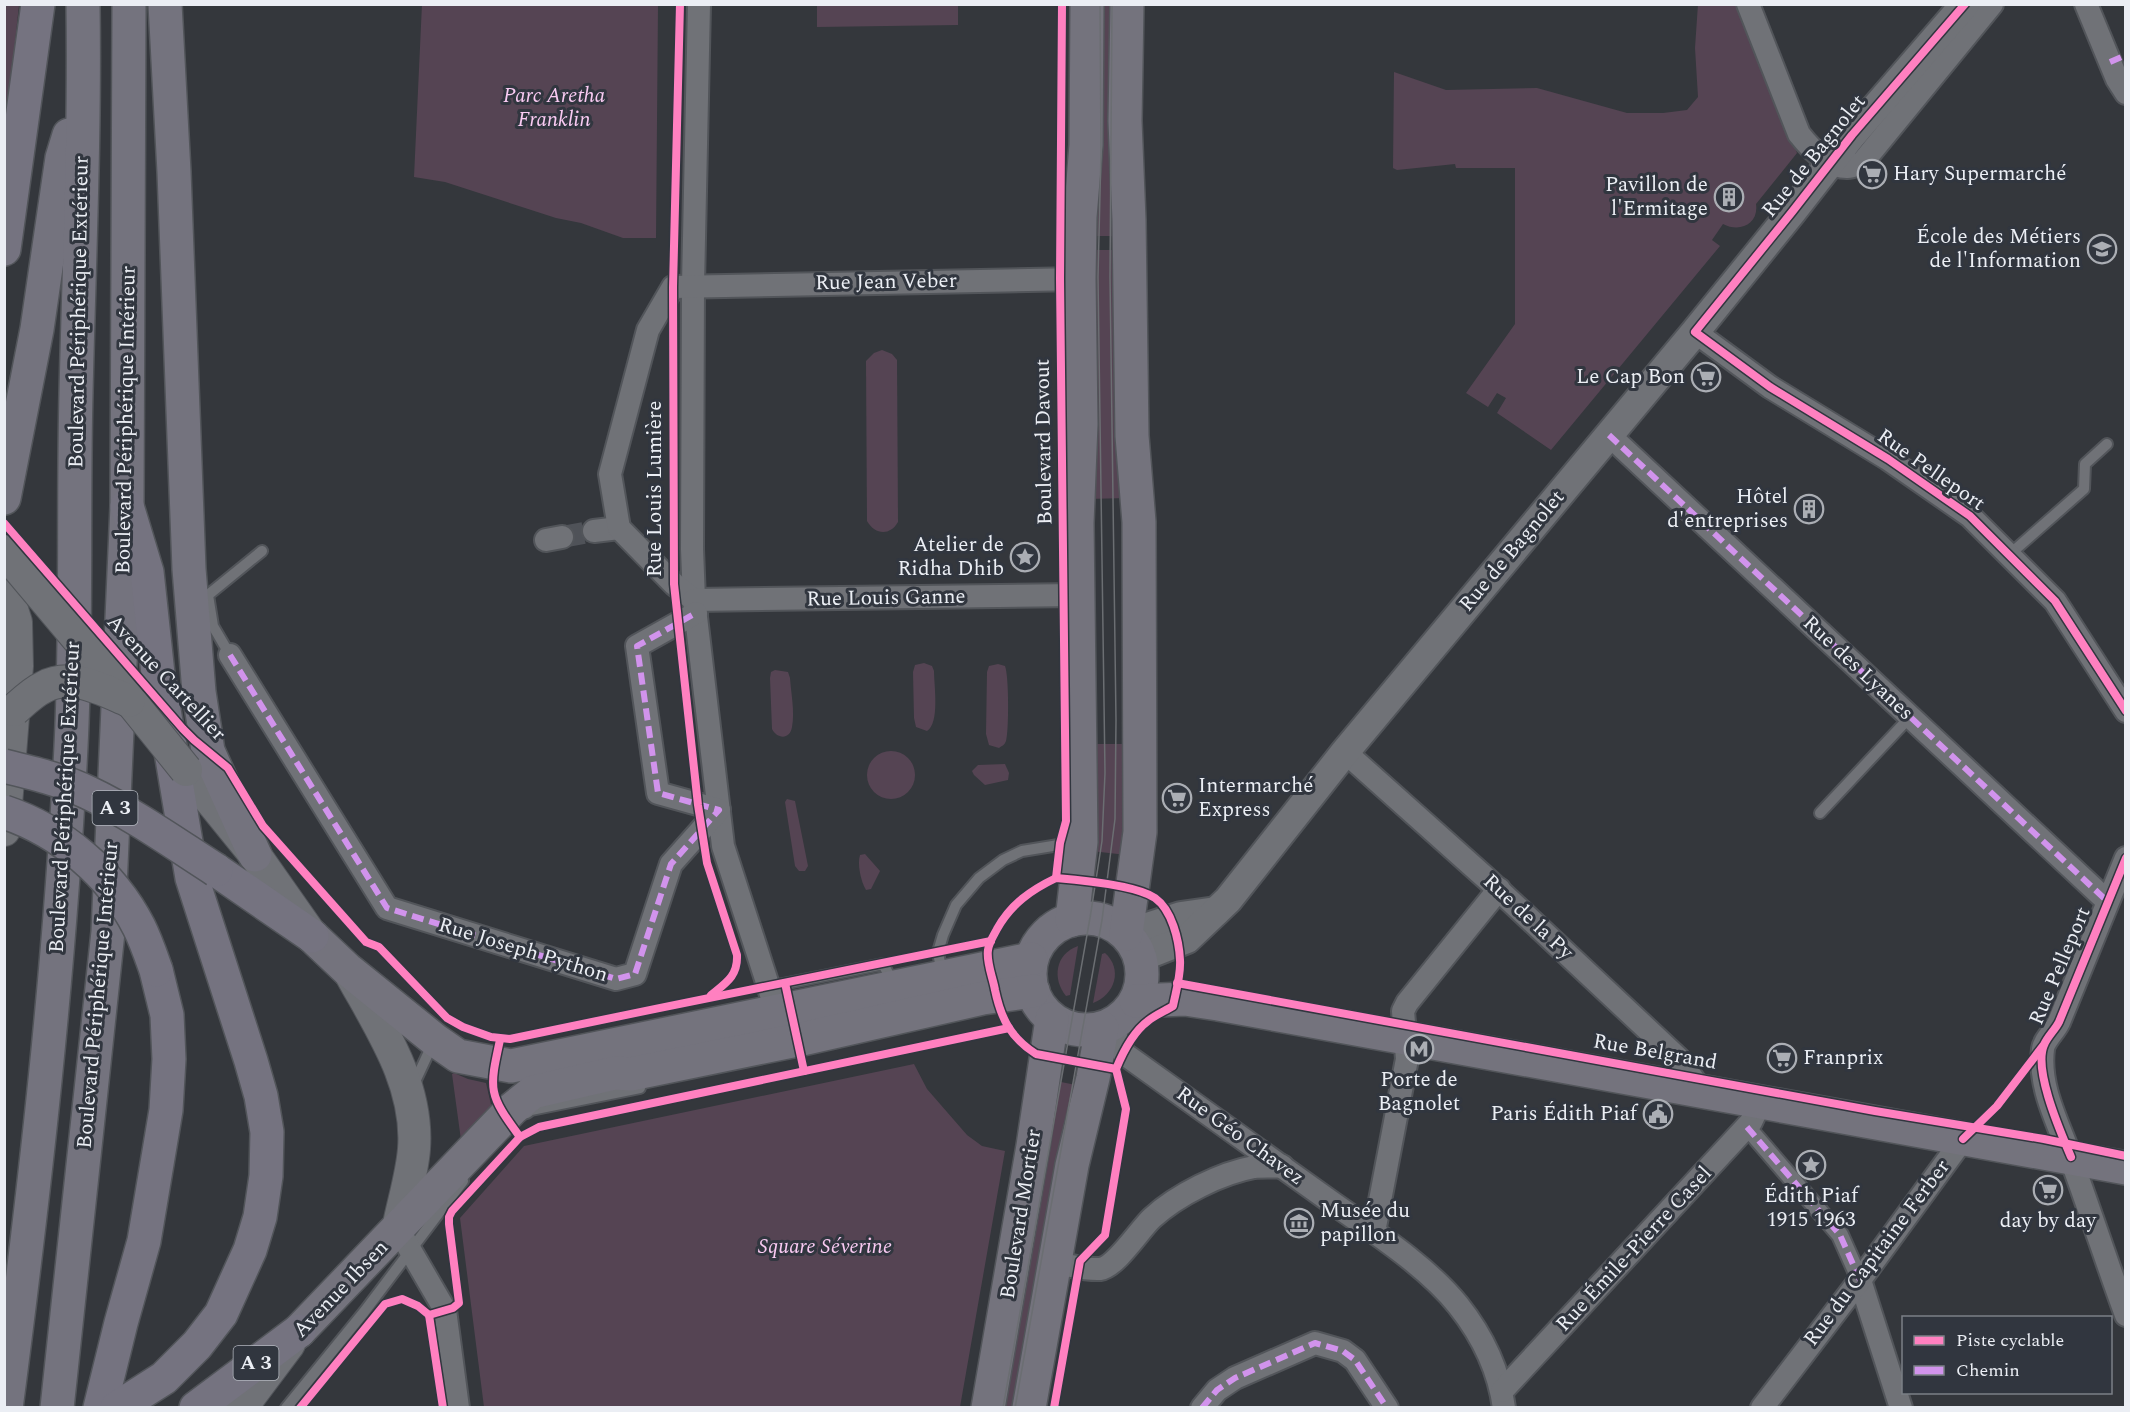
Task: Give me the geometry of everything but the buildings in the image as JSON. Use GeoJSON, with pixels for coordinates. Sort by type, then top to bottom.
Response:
{"type":"FeatureCollection","features":[{"type":"Feature","properties":{"kind":"highway"},"geometry":{"type":"LineString","coordinates":[[4,249],[38,4]]}},
{"type":"Feature","properties":{"kind":"highway","name":"Boulevard Périphérique Extérieur"},"geometry":{"type":"LineString","coordinates":[[6,1407],[40,1130],[59,930],[71,743],[76,394],[84,88],[83,4]]}},
{"type":"Feature","properties":{"kind":"highway","name":"Boulevard Périphérique Intérieur"},"geometry":{"type":"LineString","coordinates":[[57,1407],[108,932],[127,506],[129,4]]}},
{"type":"Feature","properties":{"kind":"highway"},"geometry":{"type":"LineString","coordinates":[[165,4],[174,172],[189,569],[199,692],[207,751],[255,855]]}},
{"type":"Feature","properties":{"kind":"highway"},"geometry":{"type":"LineString","coordinates":[[4,498],[37,329],[62,158],[84,88]]}},
{"type":"Feature","properties":{"kind":"highway"},"geometry":{"type":"LineString","coordinates":[[117,1407],[164,1378],[197,1346],[221,1314],[250,1250],[260,1218],[266,1176],[267,1132],[261,1096],[251,1061],[192,878],[158,674],[147,572],[127,506]]}},
{"type":"Feature","properties":{"kind":"highway","name":"A 3"},"geometry":{"type":"LineString","coordinates":[[4,766],[43,776],[88,793],[144,824],[312,936]]}},
{"type":"Feature","properties":{"kind":"highway"},"geometry":{"type":"LineString","coordinates":[[4,812],[45,830],[75,850],[99,872],[120,897],[140,928],[156,970],[167,1015],[169,1059],[166,1110],[144,1241],[100,1407]]}},
{"type":"Feature","properties":{"kind":"highway","name":"A 3"},"geometry":{"type":"LineString","coordinates":[[216,1403],[299,1331]]}},
{"type":"Feature","properties":{"kind":"main road","name":"Boulevard Davout"},"geometry":{"type":"LineString","coordinates":[[1072,920],[1081,842],[1077,523],[1081,424],[1080,217],[1086,146],[1087,4]]}},
{"type":"Feature","properties":{"kind":"main road"},"geometry":{"type":"LineString","coordinates":[[1126,4],[1125,121],[1129,220],[1131,436],[1139,522],[1140,832],[1132,946]]}},
{"type":"Feature","properties":{"kind":"main road"},"geometry":{"type":"LineString","coordinates":[[4,551],[132,703],[255,855],[312,936],[347,969],[458,1056],[511,1066],[773,1000],[896,988],[942,978],[1032,998],[1070,1028],[1083,1030],[1107,1026],[1126,1014],[1136,1001],[1142,983],[1143,969],[1132,946],[1102,920],[1072,920],[1048,933],[1037,946],[1032,998]]}},
{"type":"Feature","properties":{"kind":"main road"},"geometry":{"type":"LineString","coordinates":[[4,594],[10,603],[16,622],[17,666],[4,831]]}},
{"type":"Feature","properties":{"kind":"main road"},"geometry":{"type":"LineString","coordinates":[[14,710],[41,688],[54,682],[72,681],[88,685],[132,703]]}},
{"type":"Feature","properties":{"kind":"main road"},"geometry":{"type":"LineString","coordinates":[[347,969],[391,1047],[409,1094],[414,1149],[404,1240]]}},
{"type":"Feature","properties":{"kind":"main road"},"geometry":{"type":"LineString","coordinates":[[533,1092],[615,1073],[631,1074],[802,1039],[983,998],[1032,998]]}},
{"type":"Feature","properties":{"kind":"main road","name":"Boulevard Mortier"},"geometry":{"type":"LineString","coordinates":[[988,1407],[1033,1146],[1032,998]]}},
{"type":"Feature","properties":{"kind":"main road"},"geometry":{"type":"LineString","coordinates":[[615,1073],[633,1060],[774,1031],[778,1021],[773,1000]]}},
{"type":"Feature","properties":{"kind":"main road","name":"Rue Belgrand"},"geometry":{"type":"LineString","coordinates":[[1136,1001],[1196,1001],[1702,1092],[1754,1115],[1963,1140],[2126,1168]]}},
{"type":"Feature","properties":{"kind":"main road","name":"Boulevard Mortier"},"geometry":{"type":"LineString","coordinates":[[1029,1407],[1072,1165],[1107,1026]]}},
{"type":"Feature","properties":{"kind":"main road","name":"Avenue Ibsen"},"geometry":{"type":"LineString","coordinates":[[299,1331],[404,1240],[512,1108],[533,1092]]}},
{"type":"Feature","properties":{"kind":"street","name":"Rue Louis Lumière"},"geometry":{"type":"LineString","coordinates":[[699,4],[693,285],[692,549],[695,607],[723,846],[773,1000]]}},
{"type":"Feature","properties":{"kind":"street"},"geometry":{"type":"LineString","coordinates":[[1748,4],[1799,134],[1809,147],[1830,163]]}},
{"type":"Feature","properties":{"kind":"street","name":"Rue de Bagnolet"},"geometry":{"type":"LineString","coordinates":[[1132,946],[1181,916],[1216,911],[1228,900],[1345,752],[1695,332],[1852,135],[1965,4]]}},
{"type":"Feature","properties":{"kind":"street","name":"Rue de Bagnolet"},"geometry":{"type":"LineString","coordinates":[[1830,163],[1848,167],[1862,163],[1992,4]]}},
{"type":"Feature","properties":{"kind":"street"},"geometry":{"type":"LineString","coordinates":[[2086,4],[2118,58],[2126,93]]}},
{"type":"Feature","properties":{"kind":"street","name":"Rue Jean Veber"},"geometry":{"type":"LineString","coordinates":[[693,285],[1079,279]]}},
{"type":"Feature","properties":{"kind":"street"},"geometry":{"type":"LineString","coordinates":[[693,285],[673,287],[648,330],[610,474],[619,528],[695,607],[637,646],[658,793],[719,810]]}},
{"type":"Feature","properties":{"kind":"street","name":"Rue Pelleport"},"geometry":{"type":"LineString","coordinates":[[1695,332],[1770,387],[1888,459],[1960,510],[2055,601],[2126,711]]}},
{"type":"Feature","properties":{"kind":"street","name":"Rue des Lyanes"},"geometry":{"type":"LineString","coordinates":[[1609,435],[2107,901]]}},
{"type":"Feature","properties":{"kind":"street"},"geometry":{"type":"LineString","coordinates":[[594,531],[619,528]]}},
{"type":"Feature","properties":{"kind":"street","name":"Rue Louis Ganne"},"geometry":{"type":"LineString","coordinates":[[695,607],[1078,595]]}},
{"type":"Feature","properties":{"kind":"street","name":"Rue Joseph Python"},"geometry":{"type":"LineString","coordinates":[[230,655],[387,908],[616,980],[635,974],[671,864],[719,810]]}},
{"type":"Feature","properties":{"kind":"street","name":"Rue de la Py"},"geometry":{"type":"LineString","coordinates":[[1345,752],[1499,889],[1678,1059],[1702,1092]]}},
{"type":"Feature","properties":{"kind":"street","name":"Rue Pelleport"},"geometry":{"type":"LineString","coordinates":[[2126,858],[2059,1022],[2043,1046],[2043,1070],[2049,1100],[2126,1315]]}},
{"type":"Feature","properties":{"kind":"street"},"geometry":{"type":"LineString","coordinates":[[1374,1232],[1407,1059],[1403,1011],[1407,1003],[1499,889]]}},
{"type":"Feature","properties":{"kind":"street","name":"Rue Géo Chavez"},"geometry":{"type":"LineString","coordinates":[[1107,1026],[1123,1053],[1374,1232],[1418,1266],[1457,1304],[1480,1338],[1492,1363],[1503,1399]]}},
{"type":"Feature","properties":{"kind":"street"},"geometry":{"type":"LineString","coordinates":[[1754,1115],[1840,1235],[1860,1280],[1901,1407]]}},
{"type":"Feature","properties":{"kind":"street","name":"Rue Émile-Pierre Casel"},"geometry":{"type":"LineString","coordinates":[[1503,1399],[1754,1115]]}},
{"type":"Feature","properties":{"kind":"street","name":"Rue du Capitaine Ferber"},"geometry":{"type":"LineString","coordinates":[[1762,1407],[1860,1280],[1963,1140]]}},
{"type":"Feature","properties":{"kind":"street"},"geometry":{"type":"LineString","coordinates":[[1055,1263],[1102,1269],[1112,1263],[1152,1218],[1199,1187],[1254,1167],[1282,1166]]}},
{"type":"Feature","properties":{"kind":"street"},"geometry":{"type":"LineString","coordinates":[[404,1240],[445,1310],[458,1407]]}},
{"type":"Feature","properties":{"kind":"street"},"geometry":{"type":"LineString","coordinates":[[1202,1407],[1216,1390],[1235,1378],[1315,1343],[1343,1351],[1355,1360],[1388,1407]]}},
{"type":"Feature","properties":{"kind":"lane"},"geometry":{"type":"LineString","coordinates":[[2009,555],[2084,489],[2085,464],[2107,444]]}},
{"type":"Feature","properties":{"kind":"lane"},"geometry":{"type":"LineString","coordinates":[[230,655],[213,626],[208,595],[262,550]]}},
{"type":"Feature","properties":{"kind":"lane"},"geometry":{"type":"LineString","coordinates":[[1820,813],[1910,717]]}},
{"type":"Feature","properties":{"kind":"lane"},"geometry":{"type":"LineString","coordinates":[[942,978],[938,952],[940,943],[956,905],[973,884],[995,865],[1022,851],[1081,842]]}},
{"type":"Feature","properties":{"kind":"lane"},"geometry":{"type":"LineString","coordinates":[[993,1012],[1032,998]]}},
{"type":"Feature","properties":{"kind":"lane"},"geometry":{"type":"LineString","coordinates":[[409,1094],[435,1040]]}},
{"type":"Feature","properties":{"kind":"lane"},"geometry":{"type":"LineString","coordinates":[[788,1056],[816,1050]]}},
{"type":"Feature","properties":{"kind":"lane"},"geometry":{"type":"LineString","coordinates":[[506,1134],[519,1118],[531,1110],[649,1086]]}},
{"type":"Feature","properties":{"kind":"lane"},"geometry":{"type":"LineString","coordinates":[[533,1092],[570,1101]]}},
{"type":"Feature","properties":{"kind":"lane"},"geometry":{"type":"LineString","coordinates":[[286,1407],[364,1312],[404,1240],[471,1172]]}},
{"type":"Feature","properties":{"kind":"green space","name":"Parc Aretha Franklin"},"geometry":{"type":"Polygon","coordinates":[[[422,4],[658,5],[656,238],[623,238],[445,182],[414,177],[422,4]]]}},
{"type":"Feature","properties":{"kind":"green space"},"geometry":{"type":"Polygon","coordinates":[[[1698,4],[1738,5],[1797,153],[1756,204],[1754,217],[1747,225],[1729,227],[1723,224],[1712,240],[1720,246],[1551,450],[1497,413],[1506,398],[1497,393],[1488,407],[1466,393],[1515,324],[1515,168],[1456,168],[1455,164],[1397,170],[1393,168],[1394,72],[1446,90],[1537,88],[1627,113],[1687,110],[1698,97],[1695,48],[1698,4]]]}},
{"type":"Feature","properties":{"kind":"green space"},"geometry":{"type":"Polygon","coordinates":[[[5,5],[19,5],[5,135],[5,5]]]}},
{"type":"Feature","properties":{"kind":"green space"},"geometry":{"type":"Polygon","coordinates":[[[817,5],[958,5],[958,25],[817,27],[817,5]]]}},
{"type":"Feature","properties":{"kind":"green space"},"geometry":{"type":"Polygon","coordinates":[[[1097,5],[1116,5],[1115,236],[1095,236],[1097,5]]]}},
{"type":"Feature","properties":{"kind":"green space"},"geometry":{"type":"Polygon","coordinates":[[[1095,250],[1115,250],[1128,498],[1087,499],[1095,250]]]}},
{"type":"Feature","properties":{"kind":"green space"},"geometry":{"type":"Polygon","coordinates":[[[882,350],[892,354],[897,360],[898,522],[887,532],[874,529],[867,521],[866,361],[874,353],[882,350]]]}},
{"type":"Feature","properties":{"kind":"green space"},"geometry":{"type":"Polygon","coordinates":[[[924,663],[932,666],[934,671],[935,712],[934,720],[927,731],[916,727],[914,718],[913,672],[915,665],[924,663]]]}},
{"type":"Feature","properties":{"kind":"green space"},"geometry":{"type":"Polygon","coordinates":[[[998,664],[1005,666],[1008,704],[1006,741],[999,748],[989,745],[986,734],[987,672],[989,666],[998,664]]]}},
{"type":"Feature","properties":{"kind":"green space"},"geometry":{"type":"Polygon","coordinates":[[[775,670],[788,672],[790,678],[793,721],[791,731],[783,737],[777,735],[772,729],[770,678],[771,672],[775,670]]]}},
{"type":"Feature","properties":{"kind":"green space"},"geometry":{"type":"Polygon","coordinates":[[[1089,744],[1131,744],[1127,855],[1091,851],[1089,744]]]}},
{"type":"Feature","properties":{"kind":"green space"},"geometry":{"type":"Polygon","coordinates":[[[886,751],[896,751],[911,761],[915,775],[914,784],[905,795],[896,799],[886,799],[871,789],[867,780],[867,770],[877,755],[886,751]]]}},
{"type":"Feature","properties":{"kind":"green space"},"geometry":{"type":"Polygon","coordinates":[[[1005,764],[1009,773],[1008,780],[985,785],[972,771],[978,765],[1005,764]]]}},
{"type":"Feature","properties":{"kind":"green space"},"geometry":{"type":"Polygon","coordinates":[[[787,799],[795,801],[808,866],[805,871],[799,871],[795,866],[785,802],[787,799]]]}},
{"type":"Feature","properties":{"kind":"green space"},"geometry":{"type":"Polygon","coordinates":[[[865,854],[880,871],[871,889],[866,890],[861,878],[859,863],[860,855],[865,854]]]}},
{"type":"Feature","properties":{"kind":"green space"},"geometry":{"type":"Polygon","coordinates":[[[1078,946],[1070,995],[1066,996],[1059,982],[1058,968],[1064,955],[1078,946]]]}},
{"type":"Feature","properties":{"kind":"green space"},"geometry":{"type":"Polygon","coordinates":[[[1105,953],[1114,966],[1114,981],[1107,994],[1093,1003],[1102,954],[1105,953]]]}},
{"type":"Feature","properties":{"kind":"green space","name":"Square Séverine"},"geometry":{"type":"Polygon","coordinates":[[[914,1064],[927,1089],[967,1135],[982,1146],[1005,1151],[960,1407],[484,1407],[460,1218],[524,1146],[914,1064]]]}},
{"type":"Feature","properties":{"kind":"green space"},"geometry":{"type":"Polygon","coordinates":[[[452,1074],[486,1083],[492,1109],[461,1140],[452,1074]]]}},
{"type":"Feature","properties":{"kind":"green space"},"geometry":{"type":"Polygon","coordinates":[[[1056,1081],[1076,1085],[1019,1407],[999,1408],[1056,1081]]]}},
{"type":"Feature","properties":{"kind":"tunnel"},"geometry":{"type":"LineString","coordinates":[[562,537],[594,531]]}},
{"type":"Feature","properties":{"kind":"tram line"},"geometry":{"type":"LineString","coordinates":[[1003,1408],[1102,841],[1105,773],[1098,277],[1101,153],[1100,4]]}},
{"type":"Feature","properties":{"kind":"tram line"},"geometry":{"type":"LineString","coordinates":[[1015,1408],[1102,920],[1115,819],[1116,720],[1110,277],[1112,4]]}},
{"type":"Feature","properties":{"kind":"marked path"},"geometry":{"type":"LineString","coordinates":[[2110,62],[2126,55]]}},
{"type":"Feature","properties":{"kind":"marked path"},"geometry":{"type":"LineString","coordinates":[[1609,435],[2107,901]]}},
{"type":"Feature","properties":{"kind":"marked path"},"geometry":{"type":"LineString","coordinates":[[230,655],[387,908],[616,979],[635,974],[671,864],[719,810],[658,793],[637,646],[696,613]]}},
{"type":"Feature","properties":{"kind":"marked path"},"geometry":{"type":"LineString","coordinates":[[1747,1127],[1840,1235],[1860,1280]]}},
{"type":"Feature","properties":{"kind":"marked path"},"geometry":{"type":"LineString","coordinates":[[1202,1408],[1217,1390],[1235,1378],[1315,1343],[1343,1351],[1355,1360],[1387,1408]]}},
{"type":"Feature","properties":{"kind":"cycle path"},"geometry":{"type":"LineString","coordinates":[[680,4],[673,287],[674,584],[698,805],[707,863],[737,955],[733,974],[711,995]]}},
{"type":"Feature","properties":{"kind":"cycle path"},"geometry":{"type":"LineString","coordinates":[[1056,878],[1060,843],[1066,821],[1060,279],[1062,4]]}},
{"type":"Feature","properties":{"kind":"cycle path"},"geometry":{"type":"LineString","coordinates":[[1965,4],[1852,135],[1695,332],[1770,387],[1888,459],[1970,516],[2055,601],[2126,711]]}},
{"type":"Feature","properties":{"kind":"cycle path","name":"Avenue Cartellier"},"geometry":{"type":"LineString","coordinates":[[4,523],[183,729],[228,768],[263,826],[366,942],[379,947],[447,1018],[463,1027],[491,1037],[510,1039],[991,941]]}},
{"type":"Feature","properties":{"kind":"cycle path"},"geometry":{"type":"LineString","coordinates":[[2071,1157],[2045,1085],[2042,1070],[2044,1045],[2059,1022],[2126,858]]}},
{"type":"Feature","properties":{"kind":"cycle path"},"geometry":{"type":"LineString","coordinates":[[1056,878],[1107,884],[1146,893],[1161,903],[1174,926],[1180,966],[1173,1006],[1151,1019],[1138,1031],[1125,1049],[1116,1069],[1036,1054],[1027,1048],[1008,1027],[1000,1010],[988,960],[990,941],[1015,905],[1056,878]]}},
{"type":"Feature","properties":{"kind":"cycle path"},"geometry":{"type":"LineString","coordinates":[[785,983],[804,1071]]}},
{"type":"Feature","properties":{"kind":"cycle path"},"geometry":{"type":"LineString","coordinates":[[1177,983],[1875,1111],[2044,1139],[2126,1156]]}},
{"type":"Feature","properties":{"kind":"cycle path"},"geometry":{"type":"LineString","coordinates":[[429,1315],[453,1308],[459,1303],[449,1224],[452,1211],[520,1137],[539,1127],[1009,1028]]}},
{"type":"Feature","properties":{"kind":"cycle path"},"geometry":{"type":"LineString","coordinates":[[500,1040],[494,1070],[494,1091],[502,1111],[520,1137]]}},
{"type":"Feature","properties":{"kind":"cycle path"},"geometry":{"type":"LineString","coordinates":[[1963,1139],[1997,1106],[2043,1046]]}},
{"type":"Feature","properties":{"kind":"cycle path"},"geometry":{"type":"LineString","coordinates":[[1054,1408],[1080,1261],[1105,1235],[1126,1109],[1116,1069]]}},
{"type":"Feature","properties":{"kind":"cycle path"},"geometry":{"type":"LineString","coordinates":[[300,1408],[385,1304],[402,1299],[418,1306],[429,1315]]}},
{"type":"Feature","properties":{"kind":"cycle path"},"geometry":{"type":"LineString","coordinates":[[429,1315],[443,1408]]}},
{"type":"Feature","properties":{"kind":"place","name":"Hary Supermarché"},"geometry":{"type":"Point","coordinates":[1872,174]}},
{"type":"Feature","properties":{"kind":"place","name":"Pavillon de l'Ermitage"},"geometry":{"type":"Point","coordinates":[1729,197]}},
{"type":"Feature","properties":{"kind":"place","name":"École des Métiers de l'Information"},"geometry":{"type":"Point","coordinates":[2102,249]}},
{"type":"Feature","properties":{"kind":"place","name":"Le Cap Bon"},"geometry":{"type":"Point","coordinates":[1706,377]}},
{"type":"Feature","properties":{"kind":"place","name":"Hôtel d'entreprises"},"geometry":{"type":"Point","coordinates":[1809,509]}},
{"type":"Feature","properties":{"kind":"place","name":"Atelier de Ridha Dhib"},"geometry":{"type":"Point","coordinates":[1025,557]}},
{"type":"Feature","properties":{"kind":"place","name":"Intermarché Express"},"geometry":{"type":"Point","coordinates":[1177,798]}},
{"type":"Feature","properties":{"kind":"place","name":"Porte de Bagnolet"},"geometry":{"type":"Point","coordinates":[1419,1049]}},
{"type":"Feature","properties":{"kind":"place","name":"Franprix"},"geometry":{"type":"Point","coordinates":[1782,1058]}},
{"type":"Feature","properties":{"kind":"place","name":"Paris Édith Piaf"},"geometry":{"type":"Point","coordinates":[1658,1114]}},
{"type":"Feature","properties":{"kind":"place","name":"Édith Piaf 1915 1963"},"geometry":{"type":"Point","coordinates":[1811,1165]}},
{"type":"Feature","properties":{"kind":"place","name":"day by day"},"geometry":{"type":"Point","coordinates":[2048,1190]}},
{"type":"Feature","properties":{"kind":"place","name":"Musée du papillon"},"geometry":{"type":"Point","coordinates":[1299,1223]}}]}
